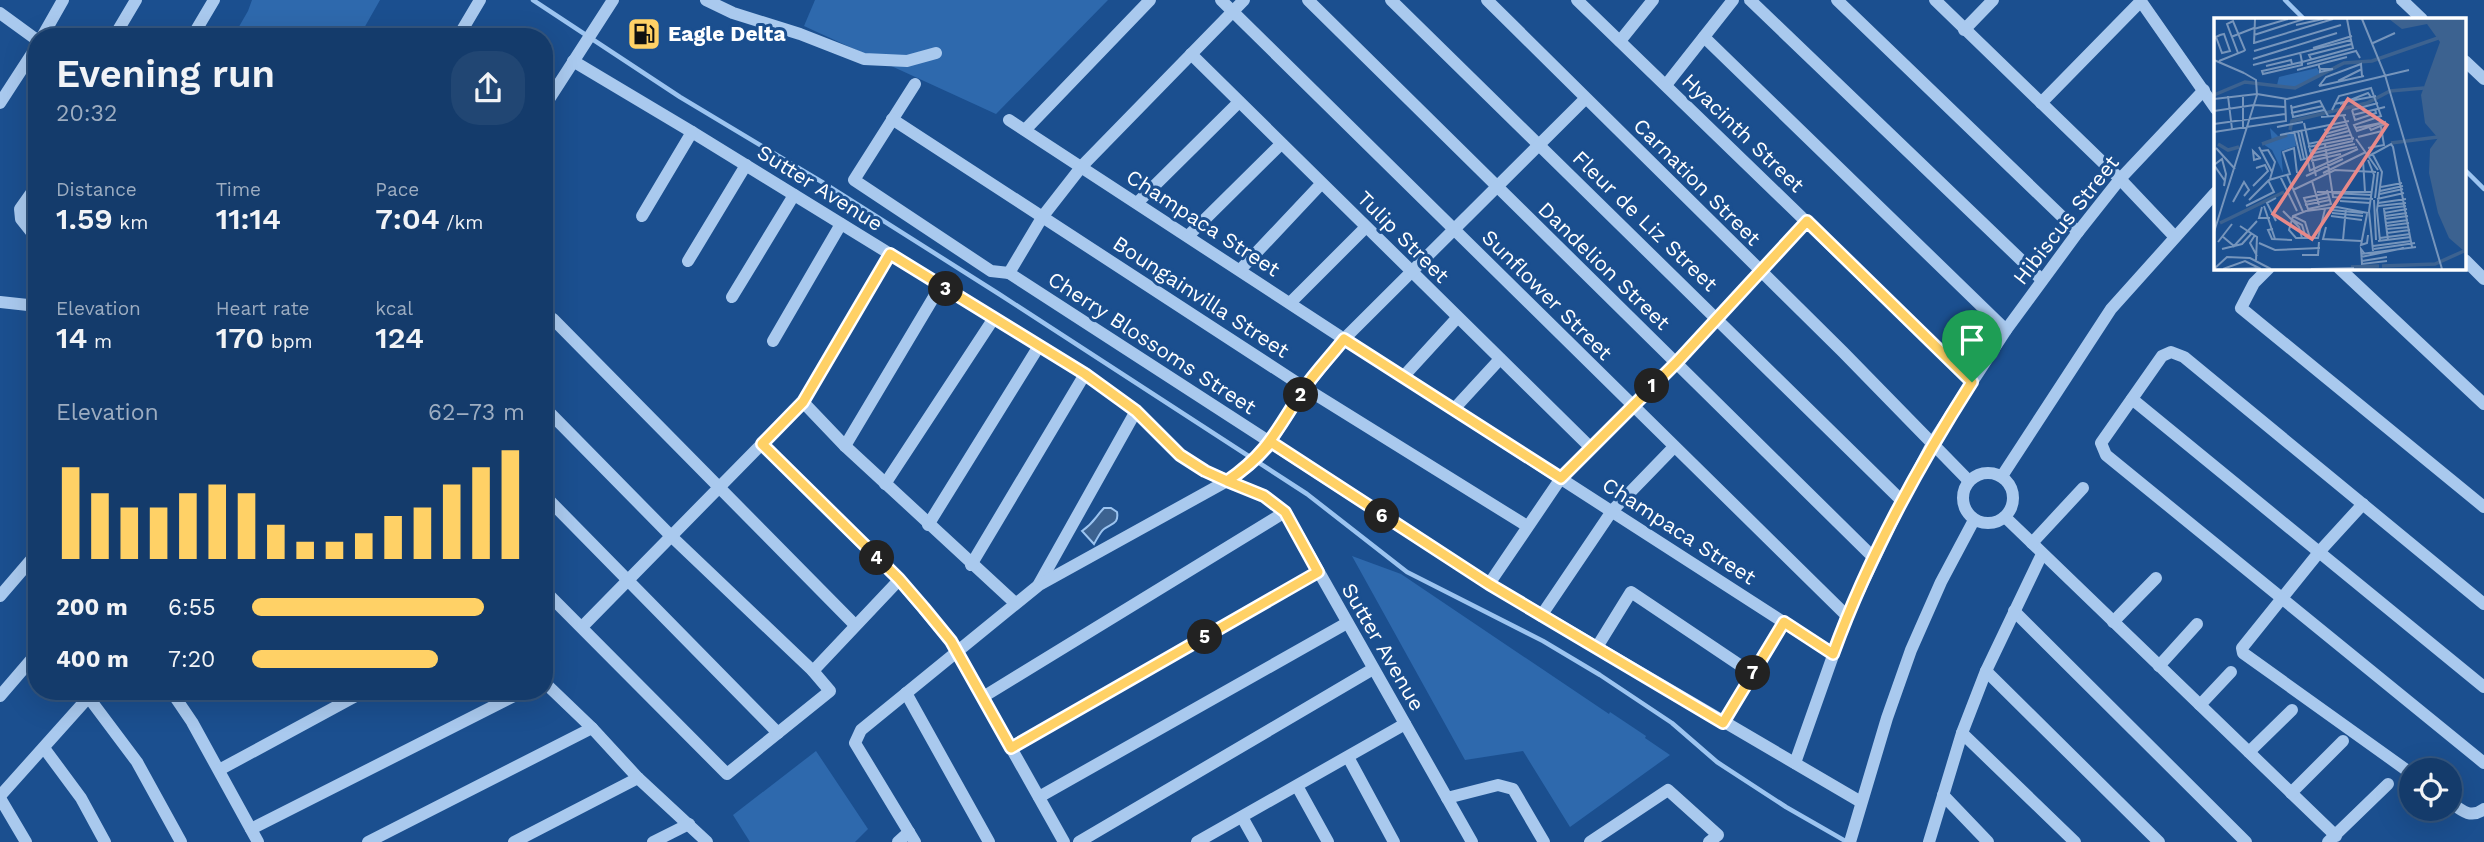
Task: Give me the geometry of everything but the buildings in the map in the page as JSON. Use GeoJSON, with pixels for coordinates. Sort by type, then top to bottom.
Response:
{"type":"FeatureCollection","features":[{"type":"Feature","properties":{"kind":"street"},"geometry":{"type":"LineString","coordinates":[[47,28],[63,0]]}},
{"type":"Feature","properties":{"kind":"street"},"geometry":{"type":"LineString","coordinates":[[119,28],[136,0]]}},
{"type":"Feature","properties":{"kind":"street"},"geometry":{"type":"LineString","coordinates":[[197,28],[214,0]]}},
{"type":"Feature","properties":{"kind":"street"},"geometry":{"type":"LineString","coordinates":[[463,28],[480,0]]}},
{"type":"Feature","properties":{"kind":"street"},"geometry":{"type":"LineString","coordinates":[[553,93],[613,0]]}},
{"type":"Feature","properties":{"kind":"street"},"geometry":{"type":"LineString","coordinates":[[706,0],[733,13],[800,34],[864,59],[907,61],[936,53]]}},
{"type":"Feature","properties":{"kind":"street"},"geometry":{"type":"LineString","coordinates":[[1025,130],[1150,0]]}},
{"type":"Feature","properties":{"kind":"street","name":"Sunflower Street"},"geometry":{"type":"LineString","coordinates":[[1221,0],[1847,616]]}},
{"type":"Feature","properties":{"kind":"street"},"geometry":{"type":"LineString","coordinates":[[1009,273],[1044,216],[1082,166],[1244,0]]}},
{"type":"Feature","properties":{"kind":"street","name":"Dandelion Street"},"geometry":{"type":"LineString","coordinates":[[1308,0],[1874,558]]}},
{"type":"Feature","properties":{"kind":"street","name":"Fleur de Liz Street"},"geometry":{"type":"LineString","coordinates":[[1391,0],[1902,501]]}},
{"type":"Feature","properties":{"kind":"street","name":"Carnation Street"},"geometry":{"type":"LineString","coordinates":[[1487,0],[1933,442],[1969,481]]}},
{"type":"Feature","properties":{"kind":"street","name":"Hyacinth Street"},"geometry":{"type":"LineString","coordinates":[[1577,0],[1972,382]]}},
{"type":"Feature","properties":{"kind":"street"},"geometry":{"type":"LineString","coordinates":[[1620,41],[1653,0]]}},
{"type":"Feature","properties":{"kind":"street"},"geometry":{"type":"LineString","coordinates":[[1665,85],[1733,0]]}},
{"type":"Feature","properties":{"kind":"street"},"geometry":{"type":"LineString","coordinates":[[1750,0],[2042,280]]}},
{"type":"Feature","properties":{"kind":"street"},"geometry":{"type":"LineString","coordinates":[[1837,0],[2078,232]]}},
{"type":"Feature","properties":{"kind":"street"},"geometry":{"type":"LineString","coordinates":[[1934,0],[2120,179],[2175,237]]}},
{"type":"Feature","properties":{"kind":"street"},"geometry":{"type":"LineString","coordinates":[[1964,30],[1993,0]]}},
{"type":"Feature","properties":{"kind":"street"},"geometry":{"type":"LineString","coordinates":[[2402,0],[2421,18]]}},
{"type":"Feature","properties":{"kind":"street"},"geometry":{"type":"LineString","coordinates":[[2041,103],[2140,1],[2214,106]]}},
{"type":"Feature","properties":{"kind":"street"},"geometry":{"type":"LineString","coordinates":[[0,13],[28,33]]}},
{"type":"Feature","properties":{"kind":"street"},"geometry":{"type":"LineString","coordinates":[[1704,37],[2006,330]]}},
{"type":"Feature","properties":{"kind":"street","name":"Tulip Street"},"geometry":{"type":"LineString","coordinates":[[1191,54],[1590,447]]}},
{"type":"Feature","properties":{"kind":"street","name":"Sutter Avenue"},"geometry":{"type":"LineString","coordinates":[[576,56],[794,195],[1085,374],[1136,411],[1180,455],[1205,471],[1264,496],[1285,512],[1472,842]]}},
{"type":"Feature","properties":{"kind":"street"},"geometry":{"type":"LineString","coordinates":[[0,103],[28,60]]}},
{"type":"Feature","properties":{"kind":"street"},"geometry":{"type":"LineString","coordinates":[[2466,62],[2484,79]]}},
{"type":"Feature","properties":{"kind":"street"},"geometry":{"type":"LineString","coordinates":[[892,119],[915,84]]}},
{"type":"Feature","properties":{"kind":"street","name":"Hibiscus Street"},"geometry":{"type":"LineString","coordinates":[[1795,763],[1847,616],[1933,442],[2006,330],[2078,232],[2120,179],[2204,90]]}},
{"type":"Feature","properties":{"kind":"street"},"geometry":{"type":"LineString","coordinates":[[898,842],[912,837],[855,743],[861,730],[1039,584],[1246,468],[1268,446],[1305,388],[1344,339],[1585,99]]}},
{"type":"Feature","properties":{"kind":"street"},"geometry":{"type":"LineString","coordinates":[[1138,203],[1239,102]]}},
{"type":"Feature","properties":{"kind":"street","name":"Cherry Blossoms Street"},"geometry":{"type":"LineString","coordinates":[[892,119],[854,180],[991,271],[1009,273],[1268,446],[1489,584],[1861,802]]}},
{"type":"Feature","properties":{"kind":"street","name":"Boungainvilla Street"},"geometry":{"type":"LineString","coordinates":[[892,119],[1305,388],[1527,526]]}},
{"type":"Feature","properties":{"kind":"street","name":"Champaca Street"},"geometry":{"type":"LineString","coordinates":[[1009,120],[1833,654]]}},
{"type":"Feature","properties":{"kind":"street"},"geometry":{"type":"LineString","coordinates":[[642,216],[692,131]]}},
{"type":"Feature","properties":{"kind":"street"},"geometry":{"type":"LineString","coordinates":[[1188,236],[1281,144]]}},
{"type":"Feature","properties":{"kind":"street"},"geometry":{"type":"LineString","coordinates":[[688,261],[746,165]]}},
{"type":"Feature","properties":{"kind":"street"},"geometry":{"type":"LineString","coordinates":[[1240,270],[1321,184]]}},
{"type":"Feature","properties":{"kind":"street"},"geometry":{"type":"LineString","coordinates":[[2002,476],[2111,309],[2214,194]]}},
{"type":"Feature","properties":{"kind":"street"},"geometry":{"type":"LineString","coordinates":[[732,297],[794,195]]}},
{"type":"Feature","properties":{"kind":"street"},"geometry":{"type":"LineString","coordinates":[[28,198],[20,209],[21,219],[28,228]]}},
{"type":"Feature","properties":{"kind":"street"},"geometry":{"type":"LineString","coordinates":[[1489,584],[1561,478],[1676,363],[1807,221]]}},
{"type":"Feature","properties":{"kind":"street"},"geometry":{"type":"LineString","coordinates":[[773,341],[841,224]]}},
{"type":"Feature","properties":{"kind":"street"},"geometry":{"type":"LineString","coordinates":[[1290,303],[1366,227]]}},
{"type":"Feature","properties":{"kind":"street"},"geometry":{"type":"LineString","coordinates":[[582,626],[803,402],[890,254]]}},
{"type":"Feature","properties":{"kind":"street"},"geometry":{"type":"LineString","coordinates":[[2466,261],[2484,279]]}},
{"type":"Feature","properties":{"kind":"street"},"geometry":{"type":"LineString","coordinates":[[2267,270],[2254,283],[2241,308],[2484,507]]}},
{"type":"Feature","properties":{"kind":"street"},"geometry":{"type":"LineString","coordinates":[[2341,270],[2484,404]]}},
{"type":"Feature","properties":{"kind":"street"},"geometry":{"type":"LineString","coordinates":[[845,446],[941,285]]}},
{"type":"Feature","properties":{"kind":"street"},"geometry":{"type":"LineString","coordinates":[[0,302],[28,305]]}},
{"type":"Feature","properties":{"kind":"street"},"geometry":{"type":"LineString","coordinates":[[885,484],[994,318]]}},
{"type":"Feature","properties":{"kind":"street"},"geometry":{"type":"LineString","coordinates":[[1403,377],[1457,318]]}},
{"type":"Feature","properties":{"kind":"street"},"geometry":{"type":"LineString","coordinates":[[553,319],[855,625]]}},
{"type":"Feature","properties":{"kind":"street"},"geometry":{"type":"LineString","coordinates":[[928,525],[1039,346]]}},
{"type":"Feature","properties":{"kind":"street"},"geometry":{"type":"LineString","coordinates":[[2484,604],[2184,358],[2171,352],[2162,356],[2101,443],[2106,455],[2484,763]]}},
{"type":"Feature","properties":{"kind":"street"},"geometry":{"type":"LineString","coordinates":[[1454,410],[1500,359]]}},
{"type":"Feature","properties":{"kind":"street"},"geometry":{"type":"LineString","coordinates":[[971,565],[1085,374]]}},
{"type":"Feature","properties":{"kind":"street"},"geometry":{"type":"LineString","coordinates":[[2132,399],[2484,687]]}},
{"type":"Feature","properties":{"kind":"street"},"geometry":{"type":"LineString","coordinates":[[803,402],[928,525],[1014,602]]}},
{"type":"Feature","properties":{"kind":"street"},"geometry":{"type":"LineString","coordinates":[[1039,584],[1136,411]]}},
{"type":"Feature","properties":{"kind":"street"},"geometry":{"type":"LineString","coordinates":[[553,416],[671,536],[813,671],[830,691],[727,774],[553,599]]}},
{"type":"Feature","properties":{"kind":"street"},"geometry":{"type":"LineString","coordinates":[[762,444],[899,579],[944,632],[1064,842]]}},
{"type":"Feature","properties":{"kind":"street"},"geometry":{"type":"LineString","coordinates":[[1541,616],[1612,511],[1674,447]]}},
{"type":"Feature","properties":{"kind":"street"},"geometry":{"type":"LineString","coordinates":[[1986,473],[2002,476],[2013,493],[2013,502],[2005,517],[1986,523],[1974,520],[1963,502],[1969,481],[1986,473]]}},
{"type":"Feature","properties":{"kind":"street"},"geometry":{"type":"LineString","coordinates":[[2032,543],[2083,488]]}},
{"type":"Feature","properties":{"kind":"street"},"geometry":{"type":"LineString","coordinates":[[553,504],[778,733]]}},
{"type":"Feature","properties":{"kind":"street"},"geometry":{"type":"LineString","coordinates":[[2363,505],[2320,551],[2242,648],[2244,653],[2399,765]]}},
{"type":"Feature","properties":{"kind":"street"},"geometry":{"type":"LineString","coordinates":[[983,697],[1285,512]]}},
{"type":"Feature","properties":{"kind":"street"},"geometry":{"type":"LineString","coordinates":[[2005,517],[2291,793],[2332,839],[2388,785]]}},
{"type":"Feature","properties":{"kind":"street"},"geometry":{"type":"LineString","coordinates":[[1850,842],[1887,718],[1911,650],[1941,582],[1974,520]]}},
{"type":"Feature","properties":{"kind":"street"},"geometry":{"type":"LineString","coordinates":[[1929,842],[1962,733],[1986,671],[2042,554]]}},
{"type":"Feature","properties":{"kind":"street"},"geometry":{"type":"LineString","coordinates":[[0,596],[28,563]]}},
{"type":"Feature","properties":{"kind":"street"},"geometry":{"type":"LineString","coordinates":[[1011,748],[1318,572]]}},
{"type":"Feature","properties":{"kind":"street"},"geometry":{"type":"LineString","coordinates":[[2113,622],[2156,578]]}},
{"type":"Feature","properties":{"kind":"street"},"geometry":{"type":"LineString","coordinates":[[813,671],[899,579]]}},
{"type":"Feature","properties":{"kind":"street"},"geometry":{"type":"LineString","coordinates":[[1597,648],[1631,592],[1753,674]]}},
{"type":"Feature","properties":{"kind":"street"},"geometry":{"type":"LineString","coordinates":[[2014,611],[2246,842]]}},
{"type":"Feature","properties":{"kind":"street"},"geometry":{"type":"LineString","coordinates":[[1723,723],[1784,622]]}},
{"type":"Feature","properties":{"kind":"street"},"geometry":{"type":"LineString","coordinates":[[1038,797],[1347,623]]}},
{"type":"Feature","properties":{"kind":"street"},"geometry":{"type":"LineString","coordinates":[[2159,666],[2197,624]]}},
{"type":"Feature","properties":{"kind":"street"},"geometry":{"type":"LineString","coordinates":[[0,696],[28,663]]}},
{"type":"Feature","properties":{"kind":"street"},"geometry":{"type":"LineString","coordinates":[[1079,842],[1373,669]]}},
{"type":"Feature","properties":{"kind":"street"},"geometry":{"type":"LineString","coordinates":[[1986,671],[2159,842]]}},
{"type":"Feature","properties":{"kind":"street"},"geometry":{"type":"LineString","coordinates":[[2200,705],[2231,672]]}},
{"type":"Feature","properties":{"kind":"street"},"geometry":{"type":"LineString","coordinates":[[553,691],[638,778],[707,842]]}},
{"type":"Feature","properties":{"kind":"street"},"geometry":{"type":"LineString","coordinates":[[906,693],[989,842]]}},
{"type":"Feature","properties":{"kind":"street"},"geometry":{"type":"LineString","coordinates":[[26,842],[0,797],[87,700]]}},
{"type":"Feature","properties":{"kind":"street"},"geometry":{"type":"LineString","coordinates":[[95,700],[137,762],[181,842]]}},
{"type":"Feature","properties":{"kind":"street"},"geometry":{"type":"LineString","coordinates":[[180,700],[258,842]]}},
{"type":"Feature","properties":{"kind":"street"},"geometry":{"type":"LineString","coordinates":[[219,770],[348,700]]}},
{"type":"Feature","properties":{"kind":"street"},"geometry":{"type":"LineString","coordinates":[[251,830],[506,700]]}},
{"type":"Feature","properties":{"kind":"street"},"geometry":{"type":"LineString","coordinates":[[2249,752],[2292,710]]}},
{"type":"Feature","properties":{"kind":"street"},"geometry":{"type":"LineString","coordinates":[[1197,842],[1405,724]]}},
{"type":"Feature","properties":{"kind":"street"},"geometry":{"type":"LineString","coordinates":[[368,842],[592,728]]}},
{"type":"Feature","properties":{"kind":"street"},"geometry":{"type":"LineString","coordinates":[[1962,733],[2075,842]]}},
{"type":"Feature","properties":{"kind":"street"},"geometry":{"type":"LineString","coordinates":[[2291,793],[2343,741]]}},
{"type":"Feature","properties":{"kind":"street"},"geometry":{"type":"LineString","coordinates":[[44,748],[81,798],[105,842]]}},
{"type":"Feature","properties":{"kind":"street"},"geometry":{"type":"LineString","coordinates":[[1348,757],[1394,842]]}},
{"type":"Feature","properties":{"kind":"street"},"geometry":{"type":"LineString","coordinates":[[514,842],[638,778]]}},
{"type":"Feature","properties":{"kind":"street"},"geometry":{"type":"LineString","coordinates":[[1447,798],[1499,785],[1513,789],[1544,842]]}},
{"type":"Feature","properties":{"kind":"street"},"geometry":{"type":"LineString","coordinates":[[1297,786],[1328,842]]}},
{"type":"Feature","properties":{"kind":"street"},"geometry":{"type":"LineString","coordinates":[[1590,842],[1668,790],[1713,839]]}},
{"type":"Feature","properties":{"kind":"street"},"geometry":{"type":"LineString","coordinates":[[1943,795],[1987,842]]}},
{"type":"Feature","properties":{"kind":"street"},"geometry":{"type":"LineString","coordinates":[[2462,810],[2467,814],[2477,814],[2484,809]]}},
{"type":"Feature","properties":{"kind":"street"},"geometry":{"type":"LineString","coordinates":[[1242,817],[1256,842]]}},
{"type":"Feature","properties":{"kind":"street"},"geometry":{"type":"LineString","coordinates":[[653,842],[689,824]]}},
{"type":"Feature","properties":{"kind":"shaded area"},"geometry":{"type":"Polygon","coordinates":[[[252,0],[380,0],[364,28],[238,28],[252,0]]]}},
{"type":"Feature","properties":{"kind":"shaded area"},"geometry":{"type":"Polygon","coordinates":[[[815,0],[1108,0],[996,114],[804,26],[815,0]]]}},
{"type":"Feature","properties":{"kind":"shaded area"},"geometry":{"type":"Polygon","coordinates":[[[1104,508],[1117,512],[1117,519],[1103,530],[1094,544],[1082,531],[1104,508]]]}},
{"type":"Feature","properties":{"kind":"shaded area"},"geometry":{"type":"Polygon","coordinates":[[[1352,556],[1401,574],[1646,736],[1645,738],[1670,755],[1570,827],[1523,751],[1465,760],[1352,556]]]}},
{"type":"Feature","properties":{"kind":"shaded area"},"geometry":{"type":"Polygon","coordinates":[[[816,751],[868,829],[855,842],[750,842],[733,815],[816,751]]]}},
{"type":"Feature","properties":{"kind":"waterway"},"geometry":{"type":"LineString","coordinates":[[533,0],[680,97],[822,182],[999,294],[1307,494],[1407,572],[1543,641],[1600,675],[1672,723],[1717,762],[1786,807],[1847,842]]}},
{"type":"Feature","properties":{"kind":"waterway"},"geometry":{"type":"LineString","coordinates":[[2285,0],[2303,18]]}},
{"type":"Feature","properties":{"kind":"waterway"},"geometry":{"type":"LineString","coordinates":[[2466,171],[2484,189]]}},
{"type":"Feature","properties":{"kind":"place","name":"Eagle Delta"},"geometry":{"type":"Point","coordinates":[644,34]}},
{"type":"Feature","properties":{"kind":"route"},"geometry":{"type":"LineString","coordinates":[[1972,382],[1807,221],[1676,363],[1561,478],[1344,339],[1305,388],[1265,450],[1227,481],[1180,455],[1136,411],[1085,374],[890,254],[803,402],[762,444],[899,579],[924,608],[951,641],[1011,748],[1318,572],[1285,512],[1264,496],[1227,481],[1246,468],[1265,450],[1271,442],[1489,584],[1723,723],[1784,622],[1833,654],[1847,616],[1902,501],[1933,442],[1972,382]]}}]}
